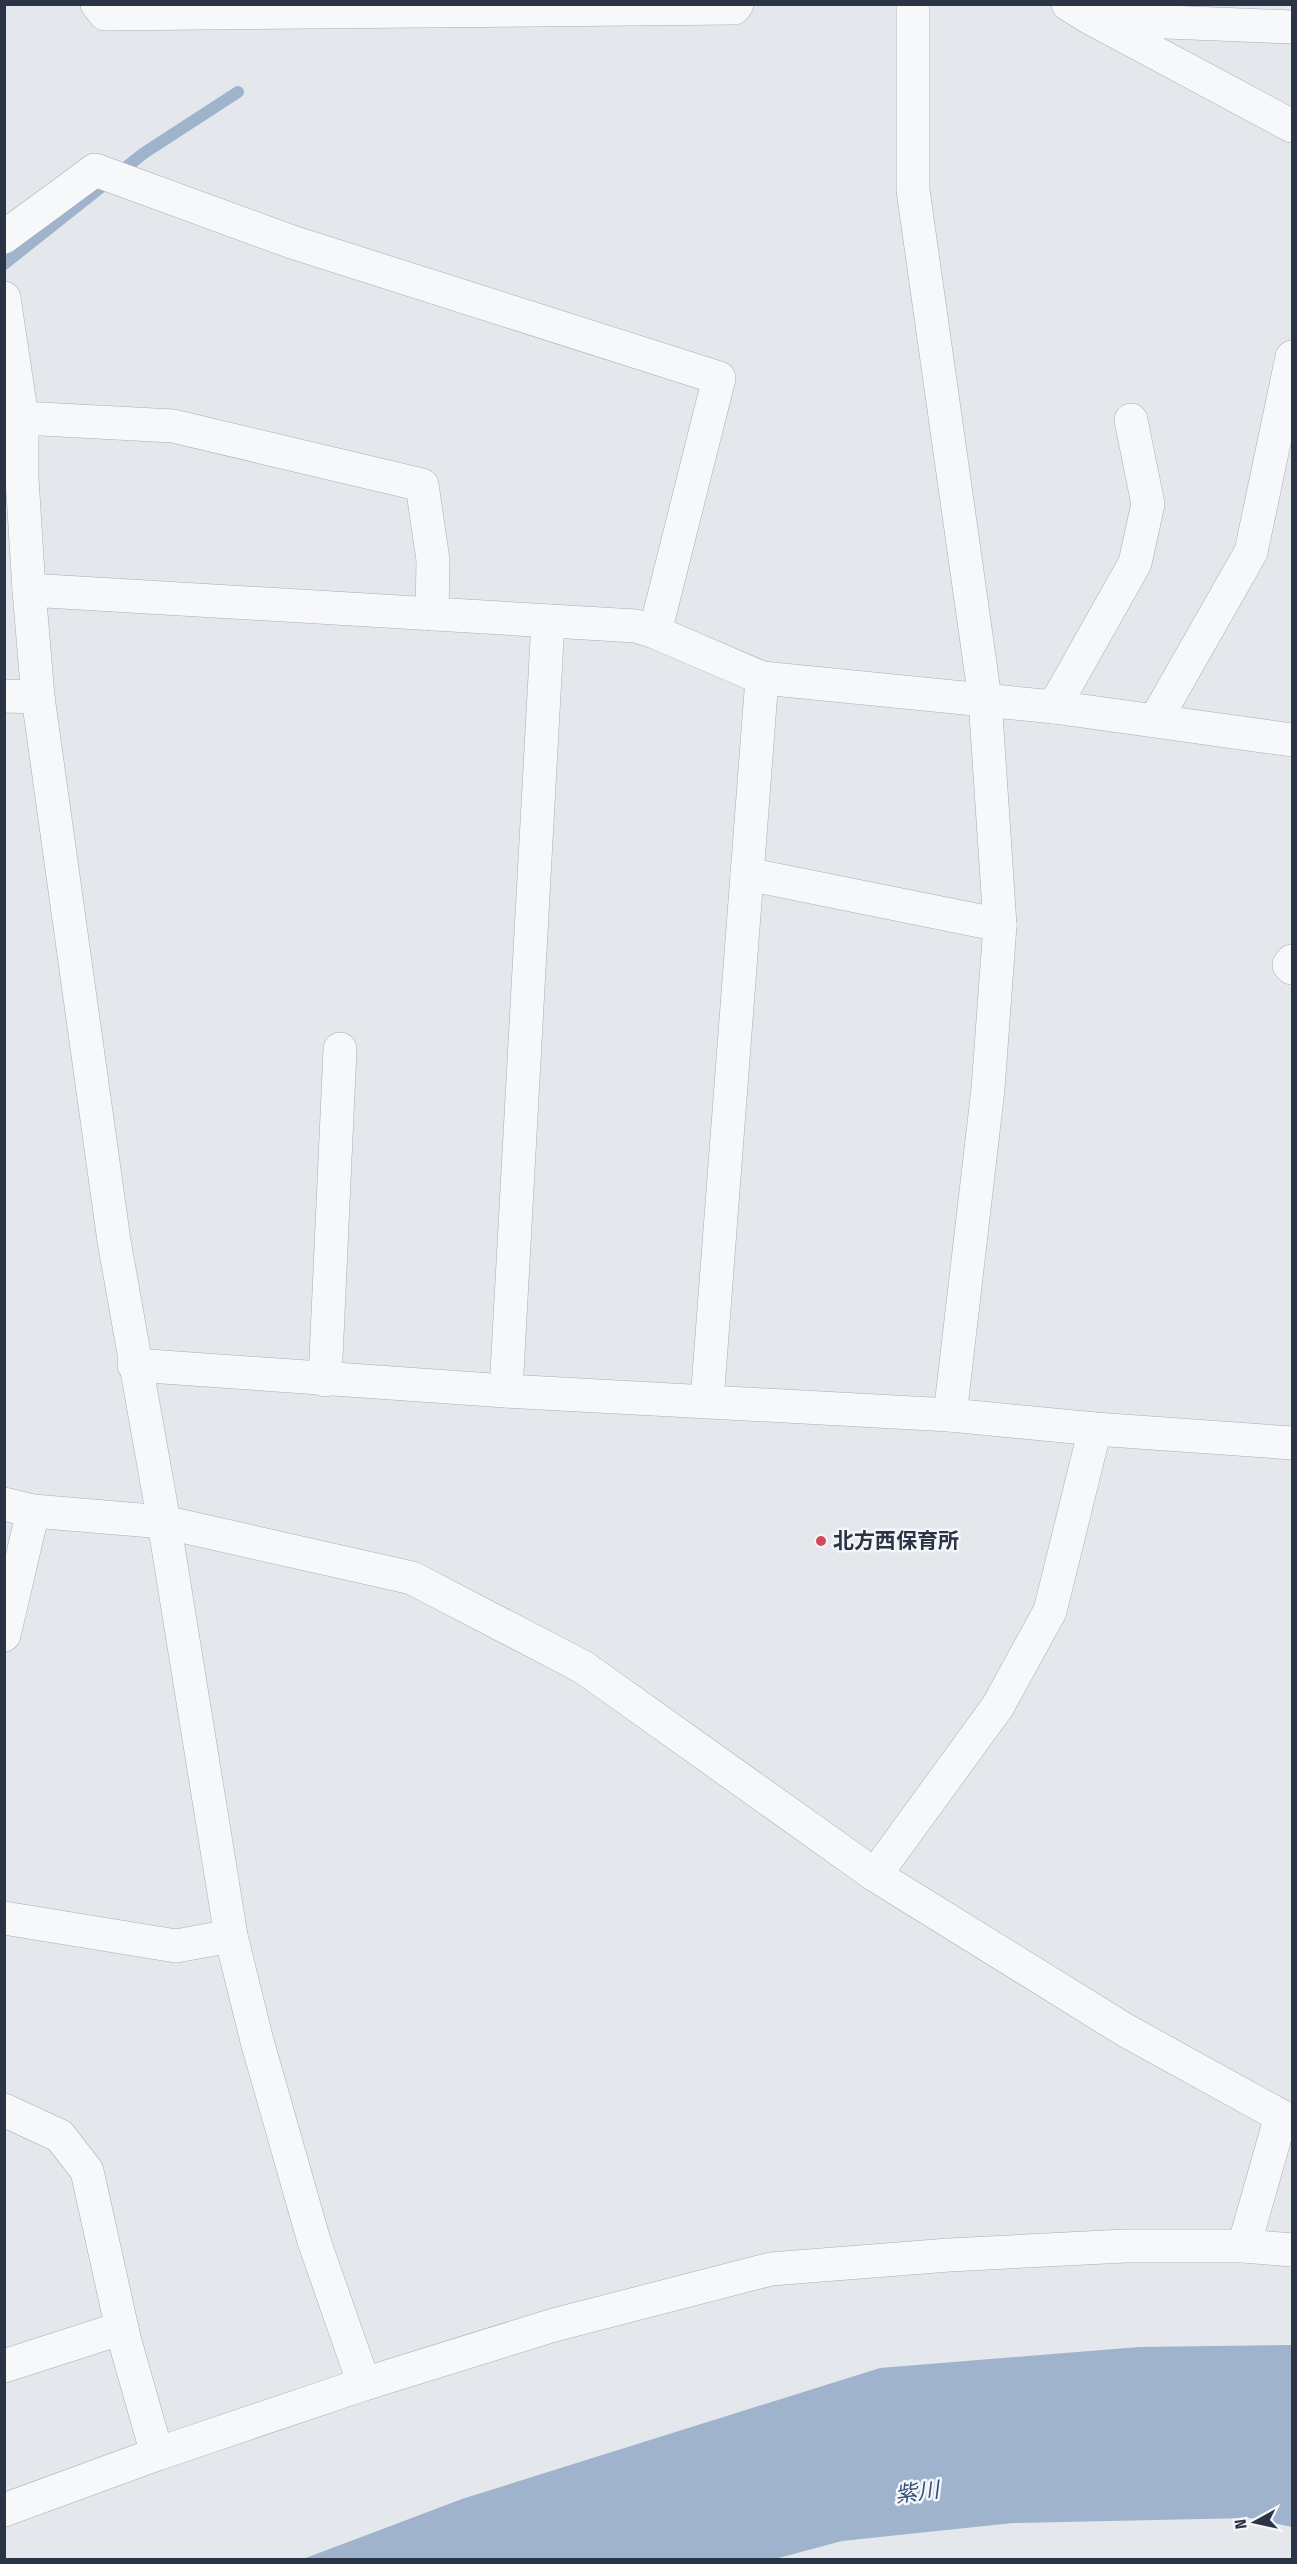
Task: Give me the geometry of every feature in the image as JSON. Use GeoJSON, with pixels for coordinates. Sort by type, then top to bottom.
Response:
{"type":"FeatureCollection","features":[{"type":"Feature","properties":{"kind":"street"},"geometry":{"type":"LineString","coordinates":[[97,4],[105,14],[117,14],[734,8],[737,4]]}},
{"type":"Feature","properties":{"kind":"street"},"geometry":{"type":"LineString","coordinates":[[913,4],[913,190],[985,699],[1000,925],[988,1089],[950,1415]]}},
{"type":"Feature","properties":{"kind":"street"},"geometry":{"type":"LineString","coordinates":[[1080,11],[1293,27]]}},
{"type":"Feature","properties":{"kind":"street"},"geometry":{"type":"LineString","coordinates":[[1080,11],[1293,126]]}},
{"type":"Feature","properties":{"kind":"street"},"geometry":{"type":"LineString","coordinates":[[4,237],[95,170],[292,242],[719,378],[655,632]]}},
{"type":"Feature","properties":{"kind":"street"},"geometry":{"type":"LineString","coordinates":[[4,298],[22,418],[14,477],[38,697],[114,1240],[134,1365],[164,1522],[231,1936],[256,2041],[314,2241],[364,2384]]}},
{"type":"Feature","properties":{"kind":"street"},"geometry":{"type":"LineString","coordinates":[[1156,719],[1251,552],[1293,357]]}},
{"type":"Feature","properties":{"kind":"street"},"geometry":{"type":"LineString","coordinates":[[22,418],[173,426],[422,485],[433,560],[432,614]]}},
{"type":"Feature","properties":{"kind":"street"},"geometry":{"type":"LineString","coordinates":[[1054,707],[1135,563],[1148,504],[1131,420]]}},
{"type":"Feature","properties":{"kind":"street"},"geometry":{"type":"LineString","coordinates":[[28,590],[636,626],[762,678],[1054,707],[1156,719],[1293,740]]}},
{"type":"Feature","properties":{"kind":"street"},"geometry":{"type":"LineString","coordinates":[[506,1391],[548,621]]}},
{"type":"Feature","properties":{"kind":"street"},"geometry":{"type":"LineString","coordinates":[[707,1401],[762,678]]}},
{"type":"Feature","properties":{"kind":"street"},"geometry":{"type":"LineString","coordinates":[[4,696],[38,697]]}},
{"type":"Feature","properties":{"kind":"street"},"geometry":{"type":"LineString","coordinates":[[747,874],[1000,925]]}},
{"type":"Feature","properties":{"kind":"street"},"geometry":{"type":"LineString","coordinates":[[1293,961],[1289,965],[1293,968]]}},
{"type":"Feature","properties":{"kind":"street"},"geometry":{"type":"LineString","coordinates":[[325,1380],[340,1049]]}},
{"type":"Feature","properties":{"kind":"street"},"geometry":{"type":"LineString","coordinates":[[134,1365],[325,1380],[950,1415],[1095,1429],[1293,1443]]}},
{"type":"Feature","properties":{"kind":"street"},"geometry":{"type":"LineString","coordinates":[[874,1875],[998,1706],[1050,1611],[1095,1429]]}},
{"type":"Feature","properties":{"kind":"street"},"geometry":{"type":"LineString","coordinates":[[4,1635],[19,1508],[164,1522],[412,1578],[583,1666],[874,1875],[1125,2030],[1287,2117],[1244,2246]]}},
{"type":"Feature","properties":{"kind":"street"},"geometry":{"type":"LineString","coordinates":[[4,1918],[176,1946],[231,1936]]}},
{"type":"Feature","properties":{"kind":"street"},"geometry":{"type":"LineString","coordinates":[[4,2110],[60,2136],[87,2171],[122,2328],[157,2454]]}},
{"type":"Feature","properties":{"kind":"street"},"geometry":{"type":"LineString","coordinates":[[4,2510],[157,2454],[364,2384],[554,2325],[771,2270],[949,2255],[1125,2246],[1244,2246],[1293,2250]]}},
{"type":"Feature","properties":{"kind":"street"},"geometry":{"type":"LineString","coordinates":[[4,2366],[122,2328]]}},
{"type":"Feature","properties":{"kind":"water","name":"紫川"},"geometry":{"type":"Polygon","coordinates":[[[1292,2345],[1292,2527],[1250,2518],[1013,2523],[842,2541],[771,2560],[303,2559],[462,2499],[880,2368],[1139,2347],[1292,2345]]]}},
{"type":"Feature","properties":{"kind":"waterway"},"geometry":{"type":"LineString","coordinates":[[4,264],[144,153],[238,92]]}},
{"type":"Feature","properties":{"kind":"place","name":"北方西保育所"},"geometry":{"type":"Point","coordinates":[821,1541]}}]}
